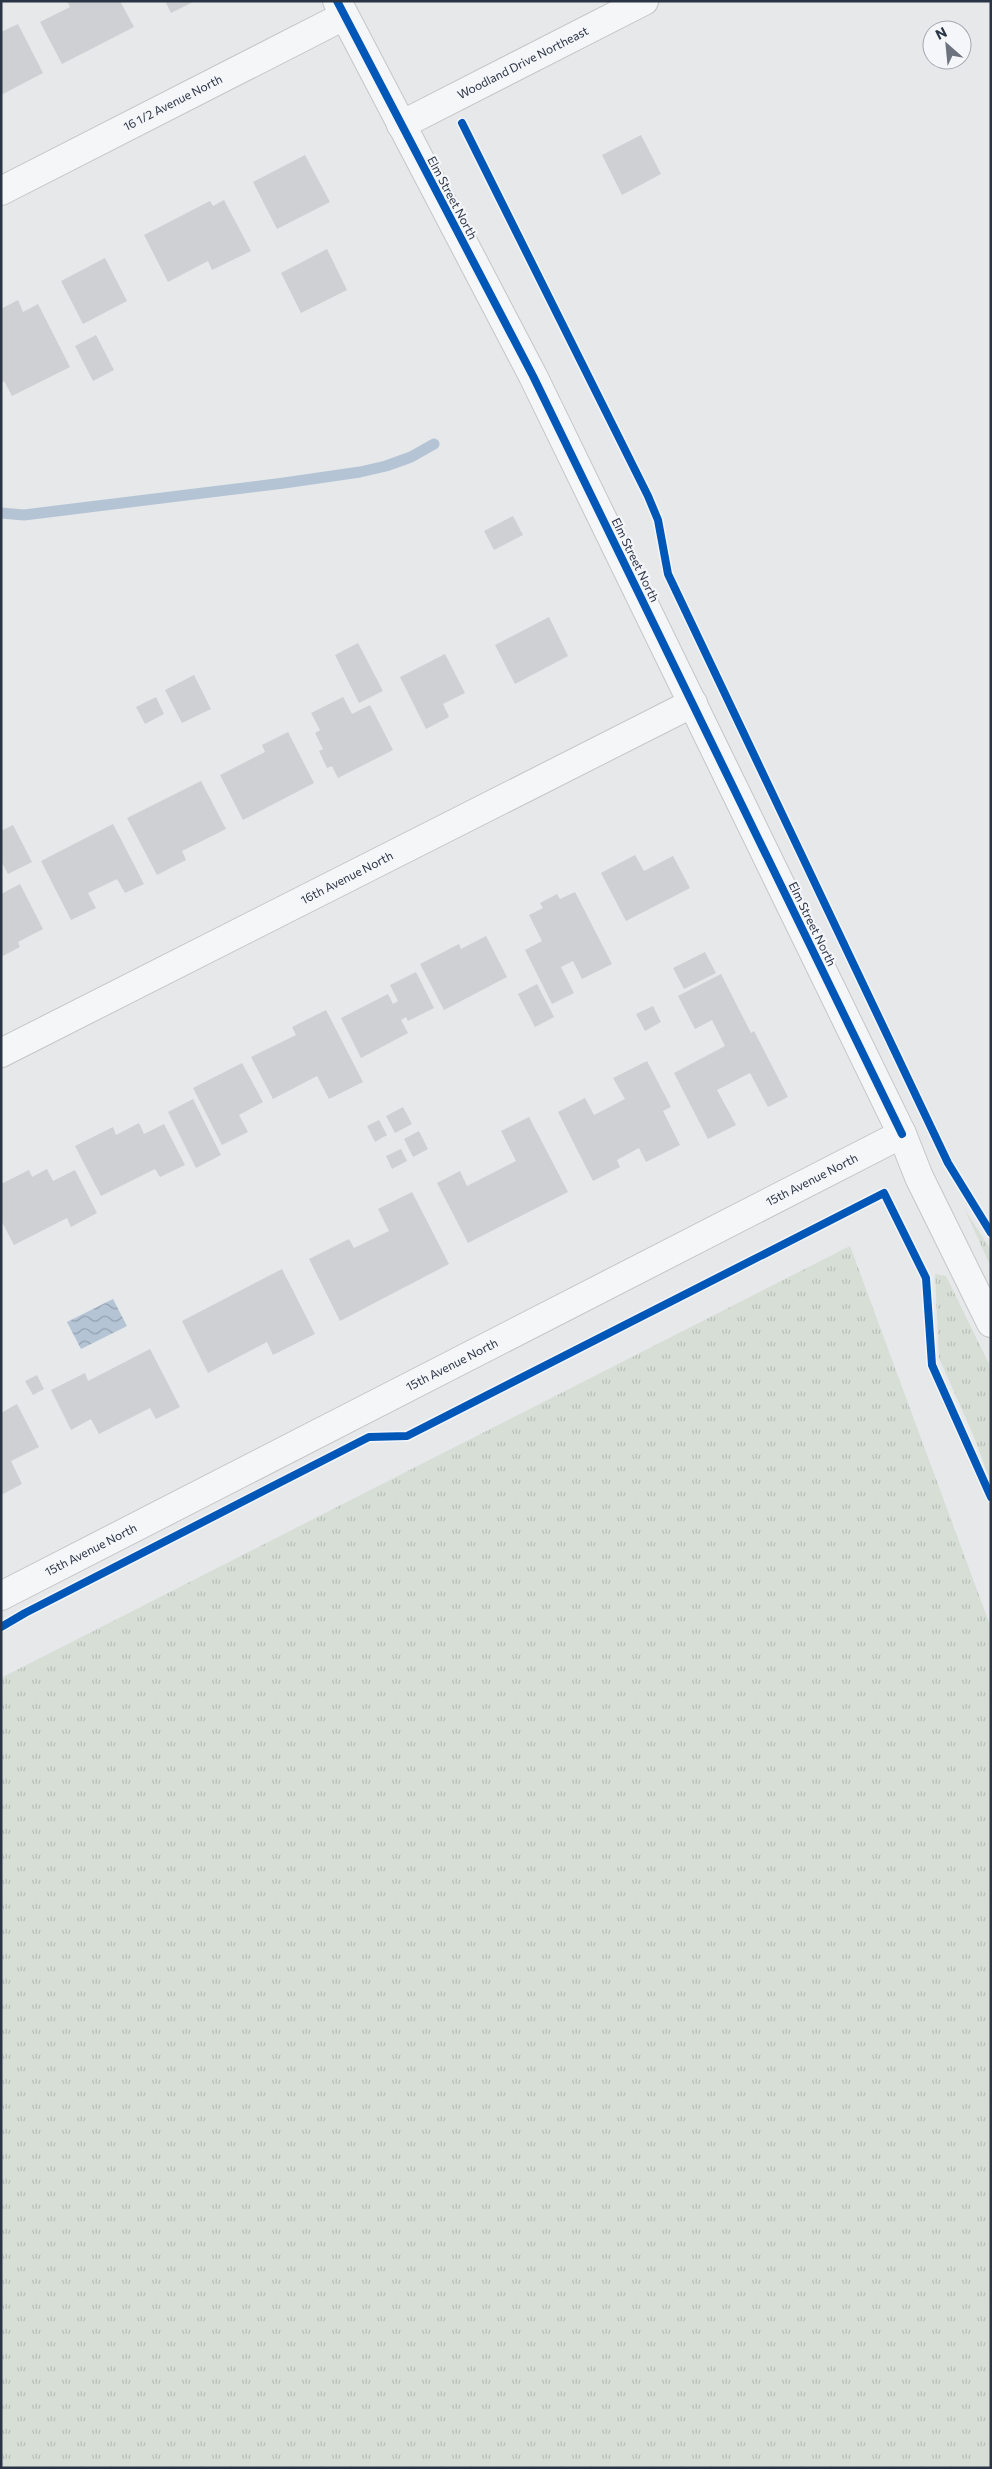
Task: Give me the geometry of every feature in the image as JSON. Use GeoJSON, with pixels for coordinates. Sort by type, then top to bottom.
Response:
{"type":"FeatureCollection","features":[{"type":"Feature","properties":{"kind":"street","name":"Woodland Drive Northeast"},"geometry":{"type":"LineString","coordinates":[[401,125],[644,1]]}},
{"type":"Feature","properties":{"kind":"street","name":"Elm Street North"},"geometry":{"type":"LineString","coordinates":[[340,8],[533,376],[902,1134],[919,1177],[991,1323]]}},
{"type":"Feature","properties":{"kind":"street","name":"16 1/2 Avenue North"},"geometry":{"type":"LineString","coordinates":[[1,191],[340,8]]}},
{"type":"Feature","properties":{"kind":"street","name":"16th Avenue North"},"geometry":{"type":"LineString","coordinates":[[1,1054],[693,703]]}},
{"type":"Feature","properties":{"kind":"street","name":"15th Avenue North"},"geometry":{"type":"LineString","coordinates":[[1,1596],[902,1134]]}},
{"type":"Feature","properties":{"kind":"green space"},"geometry":{"type":"Polygon","coordinates":[[[965,1210],[991,1250],[991,1267],[965,1210]]]}},
{"type":"Feature","properties":{"kind":"green space"},"geometry":{"type":"Polygon","coordinates":[[[850,1246],[991,1628],[991,2468],[1,2468],[1,1678],[850,1246]]]}},
{"type":"Feature","properties":{"kind":"green space"},"geometry":{"type":"Polygon","coordinates":[[[935,1274],[946,1276],[991,1368],[991,1483],[974,1437],[939,1358],[935,1274]]]}},
{"type":"Feature","properties":{"kind":"water"},"geometry":{"type":"Polygon","coordinates":[[[113,1299],[127,1326],[81,1349],[67,1322],[113,1299]]]}},
{"type":"Feature","properties":{"kind":"building"},"geometry":{"type":"Polygon","coordinates":[[[67,1],[120,1],[134,27],[62,64],[40,22],[70,7],[67,1]]]}},
{"type":"Feature","properties":{"kind":"building"},"geometry":{"type":"Polygon","coordinates":[[[165,1],[195,1],[171,13],[165,1]]]}},
{"type":"Feature","properties":{"kind":"building"},"geometry":{"type":"Polygon","coordinates":[[[18,24],[43,73],[1,95],[1,32],[18,24]]]}},
{"type":"Feature","properties":{"kind":"building"},"geometry":{"type":"Polygon","coordinates":[[[641,135],[661,174],[622,195],[602,155],[641,135]]]}},
{"type":"Feature","properties":{"kind":"building"},"geometry":{"type":"Polygon","coordinates":[[[305,155],[330,202],[277,229],[253,182],[305,155]]]}},
{"type":"Feature","properties":{"kind":"building"},"geometry":{"type":"Polygon","coordinates":[[[224,200],[251,251],[212,270],[208,261],[168,282],[144,235],[210,201],[213,206],[224,200]]]}},
{"type":"Feature","properties":{"kind":"building"},"geometry":{"type":"Polygon","coordinates":[[[327,249],[347,290],[301,313],[281,273],[327,249]]]}},
{"type":"Feature","properties":{"kind":"building"},"geometry":{"type":"Polygon","coordinates":[[[105,258],[127,301],[83,324],[61,281],[105,258]]]}},
{"type":"Feature","properties":{"kind":"building"},"geometry":{"type":"Polygon","coordinates":[[[18,300],[23,312],[38,304],[70,367],[12,396],[4,381],[1,383],[1,309],[18,300]]]}},
{"type":"Feature","properties":{"kind":"building"},"geometry":{"type":"Polygon","coordinates":[[[96,335],[114,370],[93,381],[75,346],[96,335]]]}},
{"type":"Feature","properties":{"kind":"building"},"geometry":{"type":"Polygon","coordinates":[[[513,516],[523,535],[494,550],[484,531],[513,516]]]}},
{"type":"Feature","properties":{"kind":"building"},"geometry":{"type":"Polygon","coordinates":[[[549,617],[568,656],[515,684],[495,645],[549,617]]]}},
{"type":"Feature","properties":{"kind":"building"},"geometry":{"type":"Polygon","coordinates":[[[358,643],[383,691],[359,703],[335,655],[358,643]]]}},
{"type":"Feature","properties":{"kind":"building"},"geometry":{"type":"Polygon","coordinates":[[[445,654],[465,693],[443,704],[449,717],[426,729],[400,677],[445,654]]]}},
{"type":"Feature","properties":{"kind":"building"},"geometry":{"type":"Polygon","coordinates":[[[194,675],[211,709],[182,723],[165,690],[194,675]]]}},
{"type":"Feature","properties":{"kind":"building"},"geometry":{"type":"Polygon","coordinates":[[[156,697],[164,714],[145,724],[136,707],[156,697]]]}},
{"type":"Feature","properties":{"kind":"building"},"geometry":{"type":"Polygon","coordinates":[[[343,697],[352,714],[370,705],[393,750],[338,778],[332,766],[327,768],[319,751],[323,749],[315,733],[320,730],[311,713],[343,697]]]}},
{"type":"Feature","properties":{"kind":"building"},"geometry":{"type":"Polygon","coordinates":[[[288,732],[314,783],[243,820],[220,775],[265,752],[262,745],[288,732]]]}},
{"type":"Feature","properties":{"kind":"building"},"geometry":{"type":"Polygon","coordinates":[[[201,781],[226,829],[182,851],[186,860],[157,875],[127,818],[201,781]]]}},
{"type":"Feature","properties":{"kind":"building"},"geometry":{"type":"Polygon","coordinates":[[[113,824],[144,884],[125,893],[117,879],[88,893],[96,908],[71,920],[41,861],[113,824]]]}},
{"type":"Feature","properties":{"kind":"building"},"geometry":{"type":"Polygon","coordinates":[[[13,825],[32,862],[8,874],[1,861],[1,831],[13,825]]]}},
{"type":"Feature","properties":{"kind":"building"},"geometry":{"type":"Polygon","coordinates":[[[635,855],[644,871],[673,856],[690,888],[626,921],[601,873],[635,855]]]}},
{"type":"Feature","properties":{"kind":"building"},"geometry":{"type":"Polygon","coordinates":[[[20,884],[43,929],[18,942],[20,947],[1,957],[1,894],[20,884]]]}},
{"type":"Feature","properties":{"kind":"building"},"geometry":{"type":"Polygon","coordinates":[[[575,892],[612,964],[582,979],[573,961],[561,967],[574,993],[552,1004],[525,950],[542,941],[529,915],[543,908],[540,903],[557,894],[560,899],[575,892]]]}},
{"type":"Feature","properties":{"kind":"building"},"geometry":{"type":"Polygon","coordinates":[[[486,936],[507,977],[444,1010],[420,964],[459,944],[461,949],[486,936]]]}},
{"type":"Feature","properties":{"kind":"building"},"geometry":{"type":"Polygon","coordinates":[[[705,952],[716,973],[684,989],[673,968],[705,952]]]}},
{"type":"Feature","properties":{"kind":"building"},"geometry":{"type":"Polygon","coordinates":[[[416,972],[434,1008],[408,1021],[406,1017],[401,1020],[408,1033],[361,1058],[341,1018],[388,994],[393,1004],[398,1001],[390,985],[416,972]]]}},
{"type":"Feature","properties":{"kind":"building"},"geometry":{"type":"Polygon","coordinates":[[[721,974],[751,1033],[754,1031],[788,1097],[768,1107],[750,1073],[717,1090],[736,1125],[708,1139],[674,1073],[725,1046],[712,1020],[695,1029],[678,996],[721,974]]]}},
{"type":"Feature","properties":{"kind":"building"},"geometry":{"type":"Polygon","coordinates":[[[537,984],[554,1017],[535,1027],[518,994],[537,984]]]}},
{"type":"Feature","properties":{"kind":"building"},"geometry":{"type":"Polygon","coordinates":[[[653,1006],[661,1022],[645,1031],[636,1014],[653,1006]]]}},
{"type":"Feature","properties":{"kind":"building"},"geometry":{"type":"Polygon","coordinates":[[[326,1010],[363,1082],[329,1099],[317,1076],[273,1099],[251,1057],[296,1035],[292,1027],[326,1010]]]}},
{"type":"Feature","properties":{"kind":"building"},"geometry":{"type":"Polygon","coordinates":[[[647,1061],[671,1107],[663,1111],[680,1145],[646,1162],[639,1148],[617,1160],[620,1167],[593,1181],[558,1112],[585,1098],[594,1115],[625,1099],[613,1078],[647,1061]]]}},
{"type":"Feature","properties":{"kind":"building"},"geometry":{"type":"Polygon","coordinates":[[[242,1063],[263,1102],[239,1115],[248,1132],[222,1145],[193,1088],[242,1063]]]}},
{"type":"Feature","properties":{"kind":"building"},"geometry":{"type":"Polygon","coordinates":[[[193,1099],[221,1155],[196,1168],[168,1112],[193,1099]]]}},
{"type":"Feature","properties":{"kind":"building"},"geometry":{"type":"Polygon","coordinates":[[[403,1107],[412,1124],[395,1133],[386,1116],[403,1107]]]}},
{"type":"Feature","properties":{"kind":"building"},"geometry":{"type":"Polygon","coordinates":[[[529,1117],[568,1192],[468,1243],[437,1183],[460,1171],[467,1186],[516,1161],[501,1131],[529,1117]]]}},
{"type":"Feature","properties":{"kind":"building"},"geometry":{"type":"Polygon","coordinates":[[[379,1120],[387,1135],[375,1142],[367,1126],[379,1120]]]}},
{"type":"Feature","properties":{"kind":"building"},"geometry":{"type":"Polygon","coordinates":[[[139,1123],[144,1134],[164,1124],[185,1165],[160,1177],[155,1169],[101,1196],[75,1146],[113,1127],[116,1135],[139,1123]]]}},
{"type":"Feature","properties":{"kind":"building"},"geometry":{"type":"Polygon","coordinates":[[[419,1131],[428,1149],[413,1157],[404,1139],[419,1131]]]}},
{"type":"Feature","properties":{"kind":"building"},"geometry":{"type":"Polygon","coordinates":[[[401,1149],[407,1161],[392,1169],[386,1156],[401,1149]]]}},
{"type":"Feature","properties":{"kind":"building"},"geometry":{"type":"Polygon","coordinates":[[[47,1169],[53,1181],[75,1170],[97,1213],[71,1227],[67,1218],[14,1245],[1,1220],[1,1184],[29,1170],[32,1177],[47,1169]]]}},
{"type":"Feature","properties":{"kind":"building"},"geometry":{"type":"Polygon","coordinates":[[[412,1192],[449,1264],[340,1321],[309,1259],[349,1239],[354,1248],[389,1231],[378,1209],[412,1192]]]}},
{"type":"Feature","properties":{"kind":"building"},"geometry":{"type":"Polygon","coordinates":[[[282,1269],[315,1334],[273,1355],[267,1342],[208,1373],[182,1321],[282,1269]]]}},
{"type":"Feature","properties":{"kind":"building"},"geometry":{"type":"Polygon","coordinates":[[[150,1349],[180,1407],[156,1419],[150,1408],[99,1434],[91,1419],[71,1430],[51,1390],[85,1373],[88,1381],[150,1349]]]}},
{"type":"Feature","properties":{"kind":"building"},"geometry":{"type":"Polygon","coordinates":[[[37,1375],[44,1389],[33,1395],[25,1381],[37,1375]]]}},
{"type":"Feature","properties":{"kind":"building"},"geometry":{"type":"Polygon","coordinates":[[[17,1404],[39,1447],[11,1461],[22,1484],[1,1495],[1,1413],[17,1404]]]}},
{"type":"Feature","properties":{"kind":"waterway"},"geometry":{"type":"LineString","coordinates":[[1,513],[24,515],[360,472],[386,466],[411,457],[434,444]]}},
{"type":"Feature","properties":{"kind":"cycle path"},"geometry":{"type":"LineString","coordinates":[[337,1],[533,376],[902,1134]]}},
{"type":"Feature","properties":{"kind":"cycle path"},"geometry":{"type":"LineString","coordinates":[[462,123],[648,496],[658,520],[668,574],[948,1163],[991,1233]]}},
{"type":"Feature","properties":{"kind":"cycle path"},"geometry":{"type":"LineString","coordinates":[[1,1627],[369,1437],[407,1436],[884,1193],[926,1278],[932,1365],[991,1497]]}}]}
